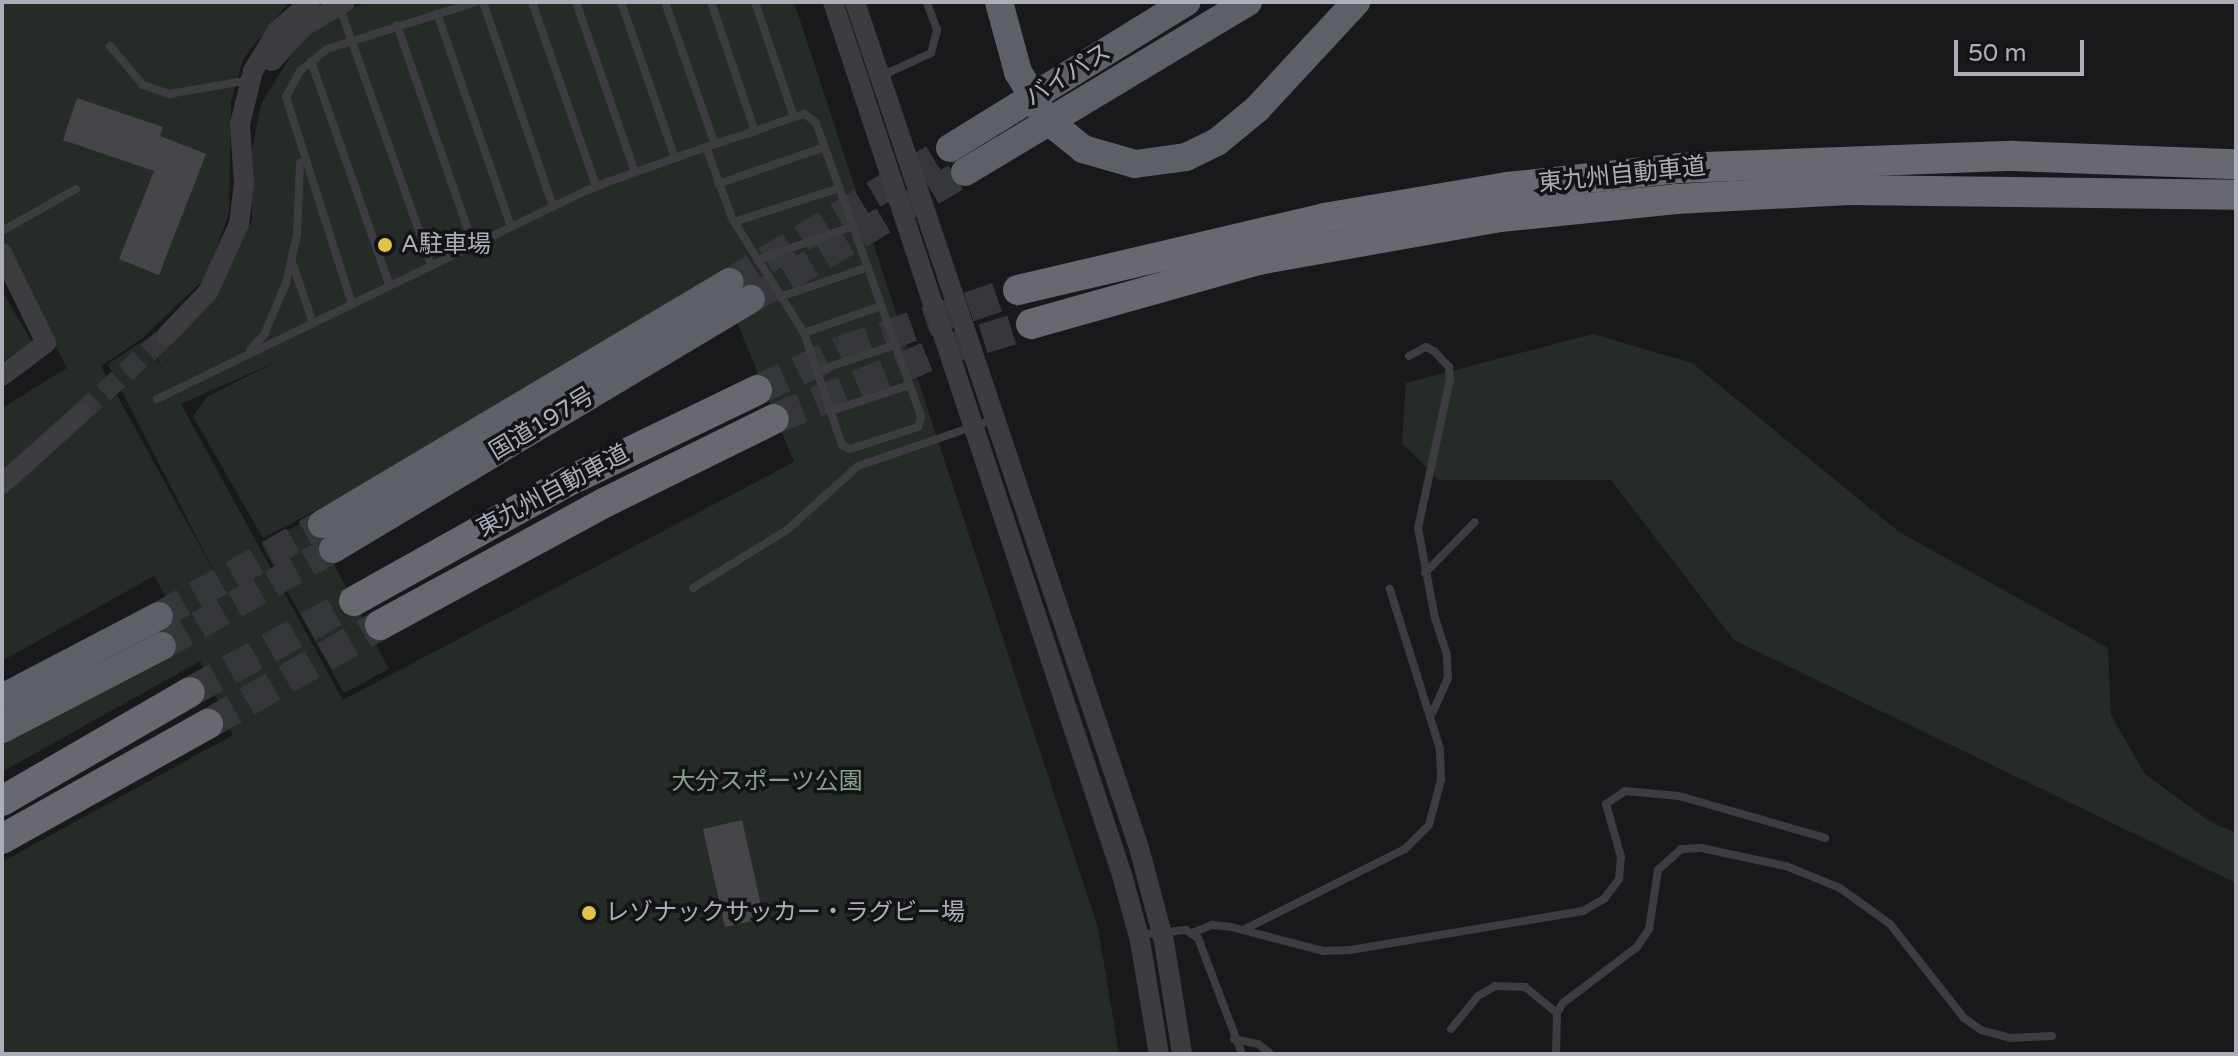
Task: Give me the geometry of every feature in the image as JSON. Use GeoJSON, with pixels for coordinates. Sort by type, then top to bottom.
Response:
{"type":"FeatureCollection","features":[{"type":"Feature","properties":{"kind":"highway"},"geometry":{"type":"LineString","coordinates":[[999,2],[1013,57],[1029,96],[1074,143],[1135,164],[1168,162],[1203,150],[1257,109],[1356,2]]}},
{"type":"Feature","properties":{"kind":"highway","name":"バイパス"},"geometry":{"type":"LineString","coordinates":[[950,148],[1186,2]]}},
{"type":"Feature","properties":{"kind":"highway"},"geometry":{"type":"LineString","coordinates":[[965,172],[1248,2]]}},
{"type":"Feature","properties":{"kind":"highway","name":"東九州自動車道"},"geometry":{"type":"LineString","coordinates":[[1018,290],[1324,218],[1508,187],[1679,168],[2013,156],[2236,164]]}},
{"type":"Feature","properties":{"kind":"highway","name":"東九州自動車道"},"geometry":{"type":"LineString","coordinates":[[1031,324],[1258,260],[1515,215],[1676,199],[1849,190],[2236,195]]}},
{"type":"Feature","properties":{"kind":"highway","name":"国道197号"},"geometry":{"type":"LineString","coordinates":[[328,536],[740,290]]}},
{"type":"Feature","properties":{"kind":"highway","name":"東九州自動車道"},"geometry":{"type":"LineString","coordinates":[[354,601],[542,495],[757,390]]}},
{"type":"Feature","properties":{"kind":"highway","name":"東九州自動車道"},"geometry":{"type":"LineString","coordinates":[[380,625],[618,495],[774,419]]}},
{"type":"Feature","properties":{"kind":"highway"},"geometry":{"type":"LineString","coordinates":[[2,698],[159,616]]}},
{"type":"Feature","properties":{"kind":"highway"},"geometry":{"type":"LineString","coordinates":[[2,729],[162,646]]}},
{"type":"Feature","properties":{"kind":"highway"},"geometry":{"type":"LineString","coordinates":[[2,801],[190,692]]}},
{"type":"Feature","properties":{"kind":"highway"},"geometry":{"type":"LineString","coordinates":[[2,839],[208,724]]}},
{"type":"Feature","properties":{"kind":"street"},"geometry":{"type":"LineString","coordinates":[[166,336],[194,310],[227,258],[241,214],[243,163],[240,124],[249,80],[277,31],[310,2]]}},
{"type":"Feature","properties":{"kind":"street"},"geometry":{"type":"LineString","coordinates":[[833,2],[975,426],[1138,935],[1159,1054]]}},
{"type":"Feature","properties":{"kind":"street"},"geometry":{"type":"LineString","coordinates":[[855,2],[1129,818],[1161,932],[1182,1054]]}},
{"type":"Feature","properties":{"kind":"street"},"geometry":{"type":"LineString","coordinates":[[243,163],[253,101],[266,69],[303,27],[342,3]]}},
{"type":"Feature","properties":{"kind":"street"},"geometry":{"type":"LineString","coordinates":[[2,253],[46,343],[2,376]]}},
{"type":"Feature","properties":{"kind":"street"},"geometry":{"type":"LineString","coordinates":[[2,484],[81,413]]}},
{"type":"Feature","properties":{"kind":"lane"},"geometry":{"type":"LineString","coordinates":[[352,304],[299,150],[286,97],[311,61],[353,37],[476,2]]}},
{"type":"Feature","properties":{"kind":"lane"},"geometry":{"type":"LineString","coordinates":[[483,2],[553,206]]}},
{"type":"Feature","properties":{"kind":"lane"},"geometry":{"type":"LineString","coordinates":[[532,2],[596,186]]}},
{"type":"Feature","properties":{"kind":"lane"},"geometry":{"type":"LineString","coordinates":[[576,2],[635,172]]}},
{"type":"Feature","properties":{"kind":"lane"},"geometry":{"type":"LineString","coordinates":[[621,2],[675,158]]}},
{"type":"Feature","properties":{"kind":"lane"},"geometry":{"type":"LineString","coordinates":[[157,399],[596,186],[675,158],[710,146],[755,131],[794,117],[812,116],[921,417],[918,427],[852,449],[842,445],[804,333],[734,222],[718,184],[710,146],[665,2]]}},
{"type":"Feature","properties":{"kind":"lane"},"geometry":{"type":"LineString","coordinates":[[711,2],[755,131]]}},
{"type":"Feature","properties":{"kind":"lane"},"geometry":{"type":"LineString","coordinates":[[755,2],[794,117]]}},
{"type":"Feature","properties":{"kind":"lane"},"geometry":{"type":"LineString","coordinates":[[860,84],[931,53],[937,30],[927,2]]}},
{"type":"Feature","properties":{"kind":"lane"},"geometry":{"type":"LineString","coordinates":[[342,3],[431,265]]}},
{"type":"Feature","properties":{"kind":"lane"},"geometry":{"type":"LineString","coordinates":[[437,13],[511,227]]}},
{"type":"Feature","properties":{"kind":"lane"},"geometry":{"type":"LineString","coordinates":[[397,25],[473,245]]}},
{"type":"Feature","properties":{"kind":"lane"},"geometry":{"type":"LineString","coordinates":[[110,46],[143,85],[169,94],[249,80]]}},
{"type":"Feature","properties":{"kind":"lane"},"geometry":{"type":"LineString","coordinates":[[311,61],[390,286]]}},
{"type":"Feature","properties":{"kind":"lane"},"geometry":{"type":"LineString","coordinates":[[718,184],[825,147]]}},
{"type":"Feature","properties":{"kind":"lane"},"geometry":{"type":"LineString","coordinates":[[240,358],[268,328],[292,261],[300,211],[299,150]]}},
{"type":"Feature","properties":{"kind":"lane"},"geometry":{"type":"LineString","coordinates":[[734,222],[839,188]]}},
{"type":"Feature","properties":{"kind":"lane"},"geometry":{"type":"LineString","coordinates":[[2,231],[76,189]]}},
{"type":"Feature","properties":{"kind":"lane"},"geometry":{"type":"LineString","coordinates":[[757,260],[853,226]]}},
{"type":"Feature","properties":{"kind":"lane"},"geometry":{"type":"LineString","coordinates":[[292,261],[313,323]]}},
{"type":"Feature","properties":{"kind":"lane"},"geometry":{"type":"LineString","coordinates":[[780,297],[868,267]]}},
{"type":"Feature","properties":{"kind":"lane"},"geometry":{"type":"LineString","coordinates":[[804,333],[881,306]]}},
{"type":"Feature","properties":{"kind":"lane"},"geometry":{"type":"LineString","coordinates":[[817,371],[895,345]]}},
{"type":"Feature","properties":{"kind":"lane"},"geometry":{"type":"LineString","coordinates":[[1409,356],[1426,347],[1449,367],[1418,528],[1425,573],[1447,654],[1448,678],[1433,712]]}},
{"type":"Feature","properties":{"kind":"lane"},"geometry":{"type":"LineString","coordinates":[[831,411],[909,385]]}},
{"type":"Feature","properties":{"kind":"lane"},"geometry":{"type":"LineString","coordinates":[[693,588],[787,530],[858,466],[996,419]]}},
{"type":"Feature","properties":{"kind":"lane"},"geometry":{"type":"LineString","coordinates":[[852,449],[858,466]]}},
{"type":"Feature","properties":{"kind":"lane"},"geometry":{"type":"LineString","coordinates":[[1425,573],[1475,522]]}},
{"type":"Feature","properties":{"kind":"lane"},"geometry":{"type":"LineString","coordinates":[[1242,930],[1419,838],[1429,825],[1441,780],[1433,712],[1390,589]]}},
{"type":"Feature","properties":{"kind":"lane"},"geometry":{"type":"LineString","coordinates":[[1138,935],[1192,933],[1212,925],[1324,951],[1350,950],[1583,911],[1604,899],[1619,879],[1621,857],[1606,804],[1625,791],[1679,796],[1825,838]]}},
{"type":"Feature","properties":{"kind":"lane"},"geometry":{"type":"LineString","coordinates":[[1556,1054],[1557,1013],[1578,988],[1637,947],[1649,929],[1658,870],[1668,858],[1681,849],[1701,848],[1786,866],[1840,888],[1890,924],[1964,1018],[1981,1030],[2010,1038],[2052,1036]]}},
{"type":"Feature","properties":{"kind":"lane"},"geometry":{"type":"LineString","coordinates":[[1192,933],[1242,1054]]}},
{"type":"Feature","properties":{"kind":"lane"},"geometry":{"type":"LineString","coordinates":[[1451,1029],[1478,996],[1495,986],[1525,987],[1557,1013]]}},
{"type":"Feature","properties":{"kind":"lane"},"geometry":{"type":"LineString","coordinates":[[1234,1039],[1258,1044],[1271,1054]]}},
{"type":"Feature","properties":{"kind":"green space","name":"大分スポーツ公園"},"geometry":{"type":"Polygon","coordinates":[[[2,2],[289,2],[243,59],[231,101],[229,213],[207,276],[144,337],[101,366],[219,581],[108,364],[145,340],[167,378],[154,353],[200,312],[228,271],[252,220],[251,155],[261,104],[310,25],[368,2],[794,2],[1098,928],[1119,1054],[2,1054],[2,862],[233,735],[200,661],[2,772],[2,724],[188,635],[154,576],[2,661],[2,408],[67,368],[2,243],[2,2]],[[719,278],[380,477],[263,538],[193,416],[208,396],[280,360],[181,404],[343,700],[794,462],[719,278]]]}},
{"type":"Feature","properties":{"kind":"green space"},"geometry":{"type":"Polygon","coordinates":[[[2,291],[32,342],[2,362],[2,291]]]}},
{"type":"Feature","properties":{"kind":"green space"},"geometry":{"type":"Polygon","coordinates":[[[1593,334],[1692,363],[1899,532],[2108,648],[2111,715],[2145,774],[2209,821],[2236,833],[2236,883],[1734,640],[1611,480],[1438,480],[1402,443],[1406,383],[1593,334]]]}},
{"type":"Feature","properties":{"kind":"green space"},"geometry":{"type":"Polygon","coordinates":[[[310,519],[389,669],[344,693],[261,544],[310,519]]]}},
{"type":"Feature","properties":{"kind":"building"},"geometry":{"type":"Polygon","coordinates":[[[77,98],[163,127],[160,136],[206,154],[159,275],[119,259],[154,171],[63,140],[77,98]]]}},
{"type":"Feature","properties":{"kind":"building"},"geometry":{"type":"Polygon","coordinates":[[[742,820],[764,918],[725,927],[703,829],[742,820]]]}},
{"type":"Feature","properties":{"kind":"tunnel"},"geometry":{"type":"LineString","coordinates":[[730,282],[950,148]]}},
{"type":"Feature","properties":{"kind":"tunnel"},"geometry":{"type":"LineString","coordinates":[[751,299],[965,172]]}},
{"type":"Feature","properties":{"kind":"tunnel"},"geometry":{"type":"LineString","coordinates":[[757,390],[841,351],[1018,290]]}},
{"type":"Feature","properties":{"kind":"tunnel"},"geometry":{"type":"LineString","coordinates":[[774,419],[940,352],[1031,324]]}},
{"type":"Feature","properties":{"kind":"tunnel"},"geometry":{"type":"LineString","coordinates":[[81,413],[166,336]]}},
{"type":"Feature","properties":{"kind":"tunnel"},"geometry":{"type":"LineString","coordinates":[[159,616],[322,524]]}},
{"type":"Feature","properties":{"kind":"tunnel"},"geometry":{"type":"LineString","coordinates":[[162,646],[333,549]]}},
{"type":"Feature","properties":{"kind":"tunnel"},"geometry":{"type":"LineString","coordinates":[[190,692],[354,601]]}},
{"type":"Feature","properties":{"kind":"tunnel"},"geometry":{"type":"LineString","coordinates":[[208,724],[380,625]]}},
{"type":"Feature","properties":{"kind":"place","name":"A駐車場"},"geometry":{"type":"Point","coordinates":[385,245]}},
{"type":"Feature","properties":{"kind":"place","name":"レゾナックサッカー・ラグビー場"},"geometry":{"type":"Point","coordinates":[589,913]}}]}
